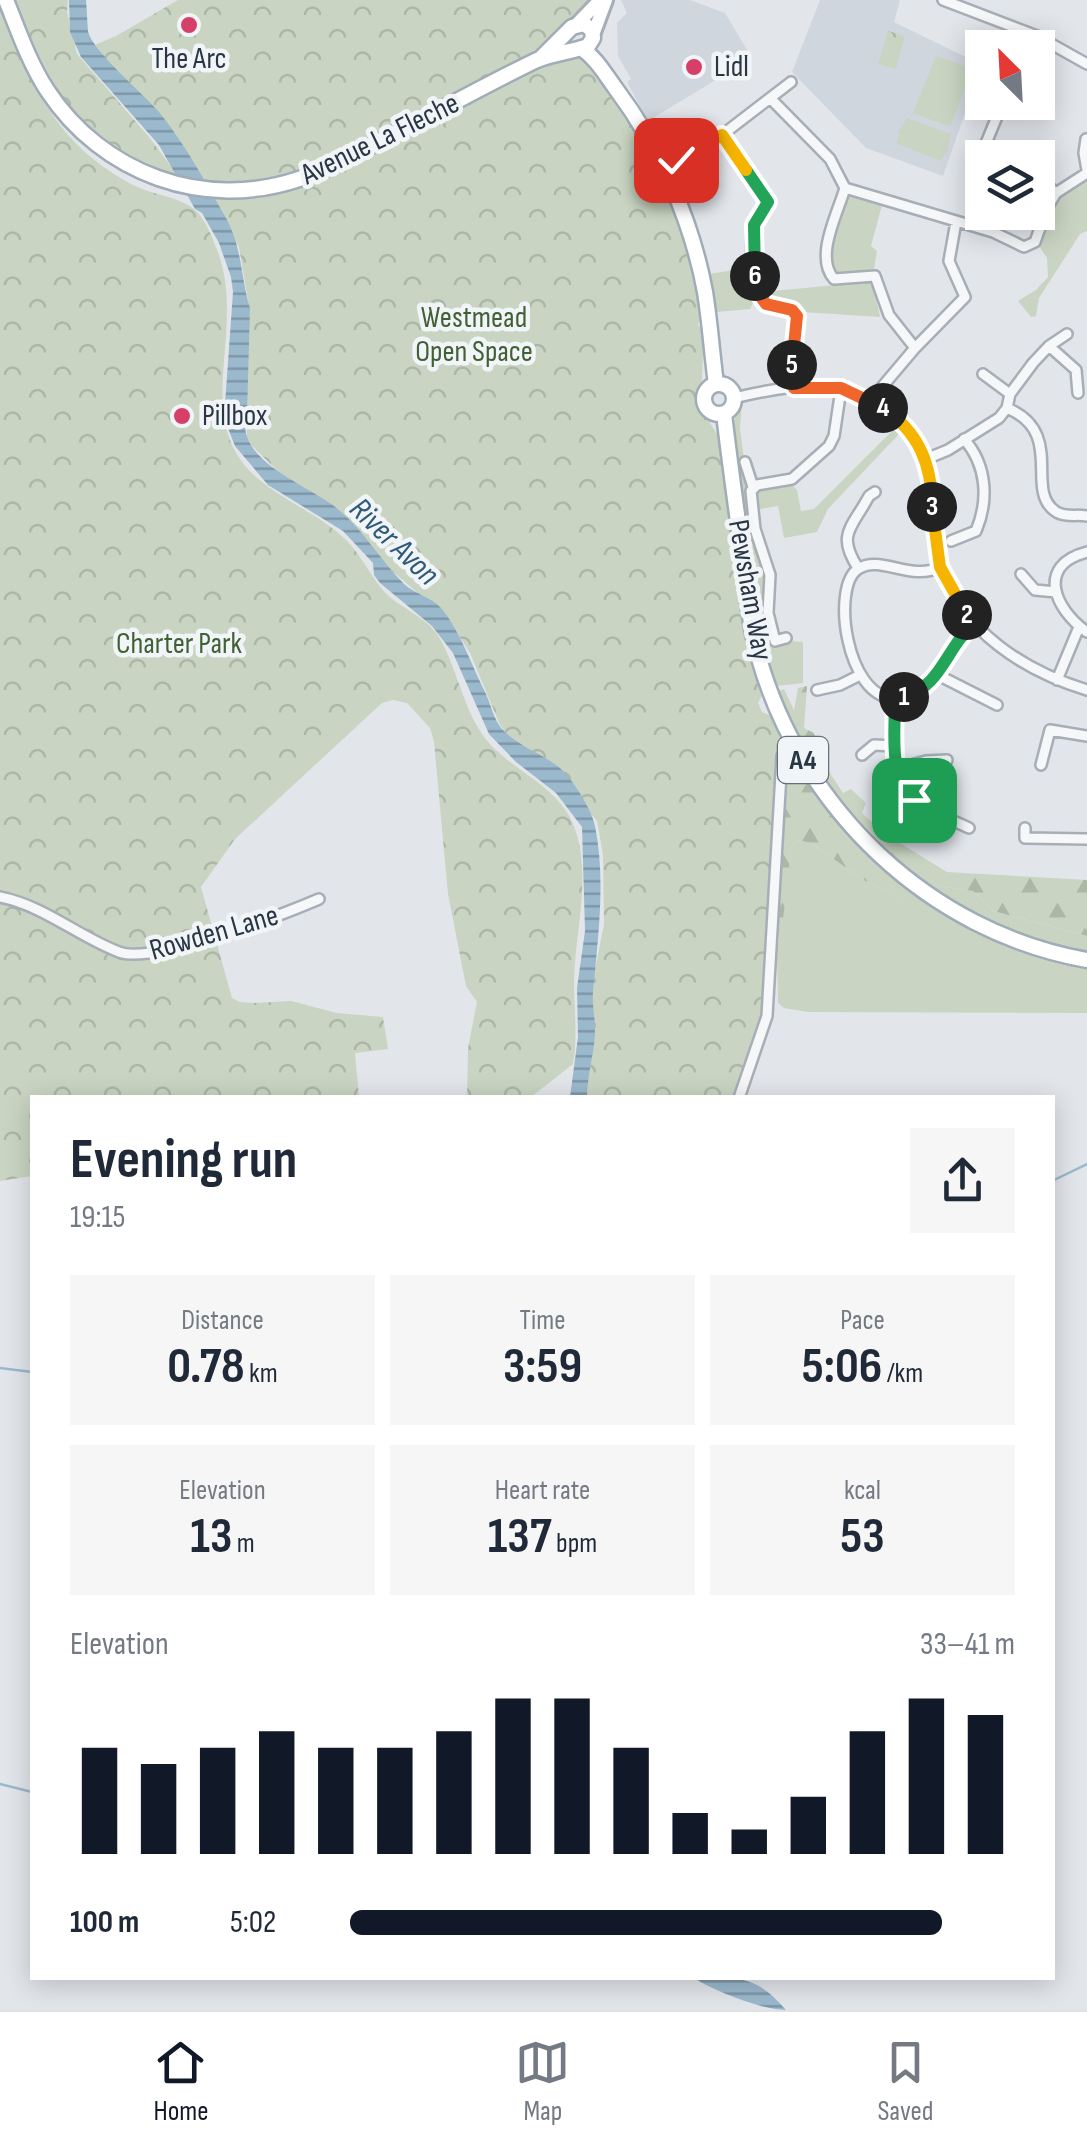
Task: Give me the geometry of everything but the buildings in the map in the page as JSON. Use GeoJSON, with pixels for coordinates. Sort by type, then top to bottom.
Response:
{"type":"FeatureCollection","features":[{"type":"Feature","properties":{"kind":"main road","name":"Avenue La Fleche"},"geometry":{"type":"LineString","coordinates":[[6,0],[30,60],[58,106],[94,143],[138,171],[174,184],[231,191],[266,188],[310,176],[540,59],[586,43]]}},
{"type":"Feature","properties":{"kind":"main road","name":"A4"},"geometry":{"type":"LineString","coordinates":[[586,43],[570,42],[573,27],[587,25],[586,43],[623,98],[668,179],[685,222],[705,292],[716,384],[705,393],[704,403],[710,411],[724,414]]}},
{"type":"Feature","properties":{"kind":"main road","name":"Avenue La Fleche"},"geometry":{"type":"LineString","coordinates":[[540,59],[573,27]]}},
{"type":"Feature","properties":{"kind":"main road"},"geometry":{"type":"LineString","coordinates":[[716,384],[730,388],[734,398],[732,408],[724,414]]}},
{"type":"Feature","properties":{"kind":"main road","name":"Pewsham Way"},"geometry":{"type":"LineString","coordinates":[[724,414],[758,654],[795,748],[836,810],[882,859],[926,894],[973,923],[1030,946],[1087,960]]}},
{"type":"Feature","properties":{"kind":"street","name":"Avenue La Fleche"},"geometry":{"type":"LineString","coordinates":[[573,27],[603,0]]}},
{"type":"Feature","properties":{"kind":"street","name":"Avenue La Fleche"},"geometry":{"type":"LineString","coordinates":[[586,43],[603,0]]}},
{"type":"Feature","properties":{"kind":"street"},"geometry":{"type":"LineString","coordinates":[[942,0],[1037,36],[1087,64]]}},
{"type":"Feature","properties":{"kind":"street"},"geometry":{"type":"LineString","coordinates":[[676,160],[722,135],[791,82]]}},
{"type":"Feature","properties":{"kind":"street"},"geometry":{"type":"LineString","coordinates":[[771,99],[830,159],[846,188],[965,224]]}},
{"type":"Feature","properties":{"kind":"street"},"geometry":{"type":"LineString","coordinates":[[722,135],[767,198],[753,230],[756,290],[766,304],[792,310],[797,316],[792,361],[794,388]]}},
{"type":"Feature","properties":{"kind":"street"},"geometry":{"type":"LineString","coordinates":[[1056,193],[1087,172],[1085,137]]}},
{"type":"Feature","properties":{"kind":"street"},"geometry":{"type":"LineString","coordinates":[[669,148],[686,179]]}},
{"type":"Feature","properties":{"kind":"street"},"geometry":{"type":"LineString","coordinates":[[846,188],[826,247],[828,274],[834,280],[876,276],[889,315],[915,348]]}},
{"type":"Feature","properties":{"kind":"street"},"geometry":{"type":"LineString","coordinates":[[871,400],[966,297],[949,261],[956,222]]}},
{"type":"Feature","properties":{"kind":"street"},"geometry":{"type":"LineString","coordinates":[[986,230],[1024,247],[1033,244],[1039,230]]}},
{"type":"Feature","properties":{"kind":"street"},"geometry":{"type":"LineString","coordinates":[[1046,230],[1053,232]]}},
{"type":"Feature","properties":{"kind":"street"},"geometry":{"type":"LineString","coordinates":[[926,459],[995,422],[1007,408],[1010,394],[1049,346],[1067,334]]}},
{"type":"Feature","properties":{"kind":"street"},"geometry":{"type":"LineString","coordinates":[[1049,346],[1076,370],[1081,387]]}},
{"type":"Feature","properties":{"kind":"street"},"geometry":{"type":"LineString","coordinates":[[988,375],[1010,394]]}},
{"type":"Feature","properties":{"kind":"street"},"geometry":{"type":"LineString","coordinates":[[734,398],[794,388],[841,388],[871,400],[909,430],[926,459],[932,482],[934,541],[940,567],[956,598],[974,624],[1014,657],[1057,680],[1087,690]]}},
{"type":"Feature","properties":{"kind":"street"},"geometry":{"type":"LineString","coordinates":[[786,638],[775,641],[770,630],[770,575],[755,528],[751,492],[754,487],[792,479],[829,446],[841,388]]}},
{"type":"Feature","properties":{"kind":"street"},"geometry":{"type":"LineString","coordinates":[[1007,408],[1023,415],[1033,426],[1047,466],[1044,493],[1054,510],[1062,515],[1087,516]]}},
{"type":"Feature","properties":{"kind":"street"},"geometry":{"type":"LineString","coordinates":[[959,542],[978,528],[985,495],[975,455],[964,439]]}},
{"type":"Feature","properties":{"kind":"street"},"geometry":{"type":"LineString","coordinates":[[745,462],[754,487]]}},
{"type":"Feature","properties":{"kind":"street"},"geometry":{"type":"LineString","coordinates":[[858,568],[846,550],[846,540],[871,492]]}},
{"type":"Feature","properties":{"kind":"street"},"geometry":{"type":"LineString","coordinates":[[1057,680],[1083,629],[1061,606],[1056,592],[1057,574],[1064,561],[1087,552]]}},
{"type":"Feature","properties":{"kind":"street"},"geometry":{"type":"LineString","coordinates":[[940,567],[921,574],[873,564],[858,568],[848,582],[846,603],[849,647],[858,676],[875,692],[894,698],[919,691],[938,676],[956,642],[974,624]]}},
{"type":"Feature","properties":{"kind":"street"},"geometry":{"type":"LineString","coordinates":[[1027,575],[1035,590],[1056,592]]}},
{"type":"Feature","properties":{"kind":"street"},"geometry":{"type":"LineString","coordinates":[[817,690],[858,676]]}},
{"type":"Feature","properties":{"kind":"street"},"geometry":{"type":"LineString","coordinates":[[938,676],[996,705]]}},
{"type":"Feature","properties":{"kind":"street"},"geometry":{"type":"LineString","coordinates":[[894,698],[896,769],[902,785],[914,800],[969,828]]}},
{"type":"Feature","properties":{"kind":"street"},"geometry":{"type":"LineString","coordinates":[[1041,765],[1051,727],[1087,736]]}},
{"type":"Feature","properties":{"kind":"street"},"geometry":{"type":"LineString","coordinates":[[862,755],[874,745],[894,746]]}},
{"type":"Feature","properties":{"kind":"street"},"geometry":{"type":"LineString","coordinates":[[740,1095],[767,1016],[782,756],[795,748]]}},
{"type":"Feature","properties":{"kind":"street"},"geometry":{"type":"LineString","coordinates":[[896,769],[942,758]]}},
{"type":"Feature","properties":{"kind":"street"},"geometry":{"type":"LineString","coordinates":[[1023,834],[1087,839]]}},
{"type":"Feature","properties":{"kind":"street","name":"Rowden Lane"},"geometry":{"type":"LineString","coordinates":[[0,897],[32,906],[114,950],[135,956],[256,924],[319,899]]}},
{"type":"Feature","properties":{"kind":"shaded area"},"geometry":{"type":"Polygon","coordinates":[[[621,0],[690,0],[725,13],[752,58],[648,121],[618,56],[617,23],[627,13],[621,0]]]}},
{"type":"Feature","properties":{"kind":"shaded area"},"geometry":{"type":"Polygon","coordinates":[[[820,0],[900,0],[894,22],[965,57],[965,113],[943,176],[866,148],[792,72],[820,0]]]}},
{"type":"Feature","properties":{"kind":"green space"},"geometry":{"type":"Polygon","coordinates":[[[15,0],[68,0],[77,54],[179,177],[145,167],[117,152],[73,112],[41,60],[15,0]]]}},
{"type":"Feature","properties":{"kind":"green space","name":"Westmead Open Space"},"geometry":{"type":"Polygon","coordinates":[[[178,0],[594,0],[567,24],[557,39],[567,55],[588,61],[602,76],[660,178],[688,242],[701,301],[698,325],[704,332],[703,413],[718,435],[747,642],[763,693],[758,703],[762,712],[771,716],[783,743],[777,751],[764,1015],[735,1095],[582,1095],[592,1056],[589,999],[604,924],[603,855],[597,821],[564,783],[500,725],[470,653],[448,619],[291,484],[247,441],[246,351],[250,312],[239,247],[189,164],[90,47],[178,0]]]}},
{"type":"Feature","properties":{"kind":"green space","name":"Charter Park"},"geometry":{"type":"Polygon","coordinates":[[[0,3],[35,85],[64,131],[107,169],[135,186],[191,207],[208,227],[227,297],[223,399],[232,445],[254,475],[346,540],[388,596],[433,629],[482,734],[552,794],[573,823],[582,866],[582,890],[574,981],[573,1064],[534,1095],[467,1095],[468,1048],[477,1002],[466,986],[448,894],[434,742],[430,728],[407,703],[382,703],[235,839],[201,887],[232,998],[253,1003],[291,1001],[337,1013],[383,1017],[388,1049],[355,1053],[359,1095],[30,1095],[30,1176],[0,1181],[0,3]]]}},
{"type":"Feature","properties":{"kind":"green space"},"geometry":{"type":"Polygon","coordinates":[[[888,31],[905,36],[896,69],[878,64],[888,31]]]}},
{"type":"Feature","properties":{"kind":"green space"},"geometry":{"type":"Polygon","coordinates":[[[936,56],[965,66],[965,87],[950,127],[913,113],[936,56]]]}},
{"type":"Feature","properties":{"kind":"green space"},"geometry":{"type":"Polygon","coordinates":[[[907,118],[951,134],[940,161],[896,143],[907,118]]]}},
{"type":"Feature","properties":{"kind":"green space"},"geometry":{"type":"Polygon","coordinates":[[[1087,179],[1087,231],[1080,234],[1039,298],[1036,316],[1031,317],[1018,301],[1048,277],[1047,258],[1038,244],[1043,230],[1055,230],[1055,204],[1087,179]]]}},
{"type":"Feature","properties":{"kind":"green space"},"geometry":{"type":"Polygon","coordinates":[[[851,196],[882,205],[871,246],[877,251],[874,269],[831,274],[836,222],[851,196]]]}},
{"type":"Feature","properties":{"kind":"green space"},"geometry":{"type":"Polygon","coordinates":[[[740,269],[748,277],[755,299],[750,309],[717,312],[709,274],[740,269]]]}},
{"type":"Feature","properties":{"kind":"green space"},"geometry":{"type":"Polygon","coordinates":[[[867,282],[874,288],[880,317],[803,312],[796,304],[777,304],[763,292],[867,282]]]}},
{"type":"Feature","properties":{"kind":"green space"},"geometry":{"type":"Polygon","coordinates":[[[742,404],[740,428],[748,492],[792,485],[797,490],[801,511],[814,509],[894,429],[900,433],[828,509],[817,532],[784,538],[778,506],[750,511],[765,572],[764,605],[770,639],[803,642],[803,683],[775,686],[758,623],[733,430],[736,411],[742,404]]]}},
{"type":"Feature","properties":{"kind":"green space"},"geometry":{"type":"Polygon","coordinates":[[[807,686],[804,728],[814,733],[829,765],[826,767],[843,793],[851,789],[866,803],[862,813],[885,834],[947,872],[1087,880],[1087,936],[993,911],[973,891],[922,884],[842,803],[793,727],[778,691],[784,689],[794,710],[798,688],[807,686]]]}},
{"type":"Feature","properties":{"kind":"green space"},"geometry":{"type":"Polygon","coordinates":[[[794,757],[840,822],[924,897],[1087,965],[1087,1013],[808,1012],[784,1008],[778,1003],[777,952],[791,848],[797,840],[811,843],[863,880],[935,913],[872,869],[835,821],[784,766],[794,757]]]}},
{"type":"Feature","properties":{"kind":"green space"},"geometry":{"type":"Polygon","coordinates":[[[784,766],[798,767],[872,868],[885,871],[938,910],[936,914],[863,880],[811,843],[797,840],[791,848],[781,938],[774,937],[784,766]]]}},
{"type":"Feature","properties":{"kind":"green space"},"geometry":{"type":"Polygon","coordinates":[[[922,884],[973,891],[993,911],[1087,936],[1087,956],[1002,930],[922,884]]]}},
{"type":"Feature","properties":{"kind":"water"},"geometry":{"type":"Polygon","coordinates":[[[69,0],[86,0],[91,39],[169,124],[232,230],[250,308],[246,431],[251,445],[277,471],[339,510],[404,584],[442,609],[460,638],[499,725],[563,771],[588,808],[595,826],[601,888],[593,997],[595,1038],[587,1095],[570,1095],[585,931],[582,827],[556,793],[516,762],[489,734],[453,653],[432,626],[380,583],[374,575],[373,563],[343,531],[268,485],[235,446],[224,418],[233,292],[219,243],[159,145],[81,57],[70,32],[69,0]]]}},
{"type":"Feature","properties":{"kind":"water"},"geometry":{"type":"Polygon","coordinates":[[[698,1980],[745,1980],[765,1990],[786,2010],[765,2007],[698,1980]]]}},
{"type":"Feature","properties":{"kind":"waterway"},"geometry":{"type":"LineString","coordinates":[[1055,1180],[1087,1164]]}},
{"type":"Feature","properties":{"kind":"waterway"},"geometry":{"type":"LineString","coordinates":[[0,1368],[30,1372]]}},
{"type":"Feature","properties":{"kind":"waterway"},"geometry":{"type":"LineString","coordinates":[[0,1784],[30,1792]]}},
{"type":"Feature","properties":{"kind":"place","name":"The Arc"},"geometry":{"type":"Point","coordinates":[189,25]}},
{"type":"Feature","properties":{"kind":"place","name":"Lidl"},"geometry":{"type":"Point","coordinates":[694,67]}},
{"type":"Feature","properties":{"kind":"place","name":"Pillbox"},"geometry":{"type":"Point","coordinates":[182,416]}},
{"type":"Feature","properties":{"kind":"route"},"geometry":{"type":"LineString","coordinates":[[676,160],[722,135],[766,196],[767,204],[753,230],[756,290],[766,304],[792,310],[797,316],[792,361],[794,388],[841,388],[871,400],[909,430],[926,459],[940,567],[974,624],[950,650],[935,679],[914,694],[894,698],[894,762],[902,785],[914,800]]}},
{"type":"Feature","properties":{"kind":"water label","name":"River Avon"},"geometry":{"type":"Point","coordinates":[394,542]}}]}
